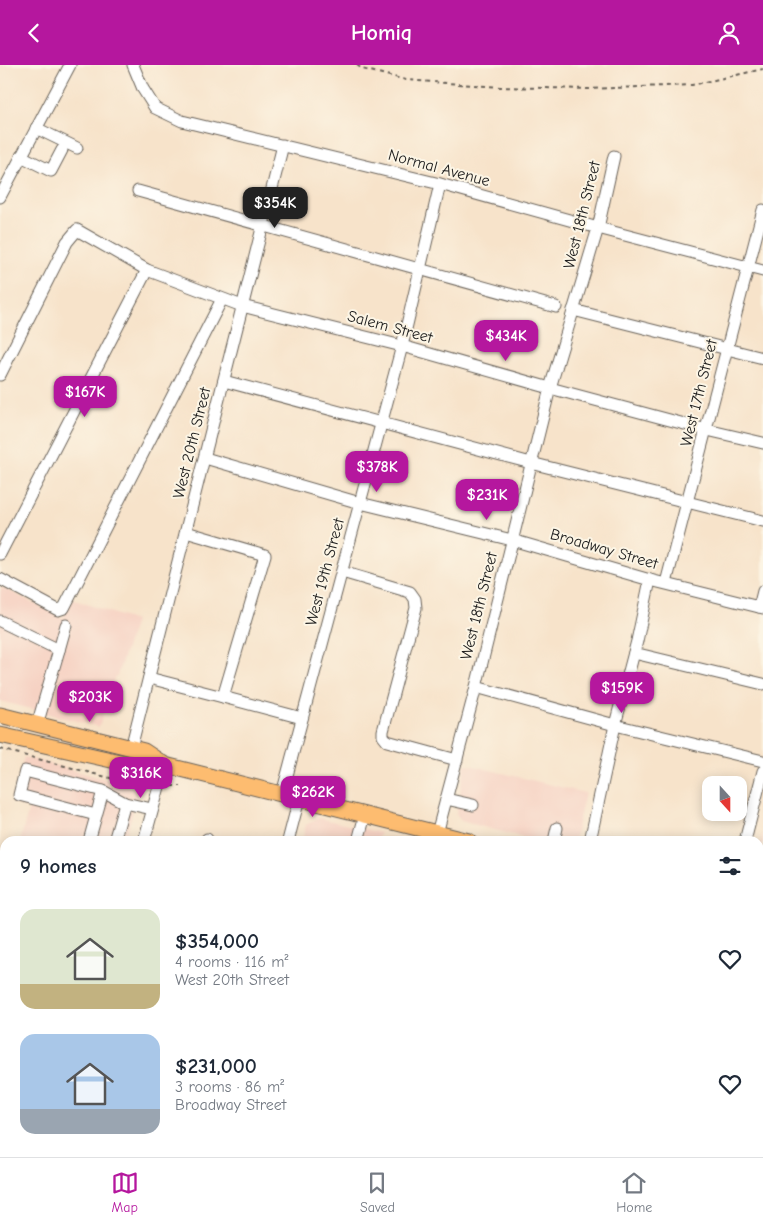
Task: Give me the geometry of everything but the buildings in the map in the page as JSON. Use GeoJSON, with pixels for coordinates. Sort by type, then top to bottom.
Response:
{"type":"FeatureCollection","features":[{"type":"Feature","properties":{"kind":"main road"},"geometry":{"type":"LineString","coordinates":[[0,715],[144,751],[164,765]]}},
{"type":"Feature","properties":{"kind":"main road"},"geometry":{"type":"LineString","coordinates":[[0,735],[138,766],[164,765],[365,815],[433,836]]}},
{"type":"Feature","properties":{"kind":"street"},"geometry":{"type":"LineString","coordinates":[[0,197],[70,65]]}},
{"type":"Feature","properties":{"kind":"street","name":"Normal Avenue"},"geometry":{"type":"LineString","coordinates":[[133,65],[143,89],[156,108],[182,121],[440,184],[763,271]]}},
{"type":"Feature","properties":{"kind":"street"},"geometry":{"type":"LineString","coordinates":[[36,128],[76,148]]}},
{"type":"Feature","properties":{"kind":"street","name":"West 20th Street"},"geometry":{"type":"LineString","coordinates":[[132,748],[283,145]]}},
{"type":"Feature","properties":{"kind":"street"},"geometry":{"type":"LineString","coordinates":[[21,156],[51,171],[62,150]]}},
{"type":"Feature","properties":{"kind":"street","name":"West 18th Street"},"geometry":{"type":"LineString","coordinates":[[436,836],[476,687],[550,388],[598,228],[614,156]]}},
{"type":"Feature","properties":{"kind":"street","name":"West 19th Street"},"geometry":{"type":"LineString","coordinates":[[282,794],[402,346],[440,184]]}},
{"type":"Feature","properties":{"kind":"street"},"geometry":{"type":"LineString","coordinates":[[138,191],[556,307]]}},
{"type":"Feature","properties":{"kind":"street","name":"West 17th Street"},"geometry":{"type":"LineString","coordinates":[[666,583],[763,210]]}},
{"type":"Feature","properties":{"kind":"street","name":"Salem Street"},"geometry":{"type":"LineString","coordinates":[[0,375],[67,241],[77,230],[147,270],[242,306],[402,346],[550,388],[763,443]]}},
{"type":"Feature","properties":{"kind":"street"},"geometry":{"type":"LineString","coordinates":[[0,554],[147,270]]}},
{"type":"Feature","properties":{"kind":"street"},"geometry":{"type":"LineString","coordinates":[[0,579],[58,610],[64,608],[222,299]]}},
{"type":"Feature","properties":{"kind":"street"},"geometry":{"type":"LineString","coordinates":[[573,310],[763,357]]}},
{"type":"Feature","properties":{"kind":"street"},"geometry":{"type":"LineString","coordinates":[[224,381],[531,463],[763,521]]}},
{"type":"Feature","properties":{"kind":"street","name":"Broadway Street"},"geometry":{"type":"LineString","coordinates":[[205,459],[360,503],[512,540],[650,580],[761,607]]}},
{"type":"Feature","properties":{"kind":"street"},"geometry":{"type":"LineString","coordinates":[[186,532],[265,555],[224,697]]}},
{"type":"Feature","properties":{"kind":"street"},"geometry":{"type":"LineString","coordinates":[[342,571],[410,592],[415,599],[416,608],[383,731],[384,739],[457,760]]}},
{"type":"Feature","properties":{"kind":"street"},"geometry":{"type":"LineString","coordinates":[[591,836],[615,725],[634,653],[650,580]]}},
{"type":"Feature","properties":{"kind":"street"},"geometry":{"type":"LineString","coordinates":[[761,607],[763,591]]}},
{"type":"Feature","properties":{"kind":"street"},"geometry":{"type":"LineString","coordinates":[[0,621],[59,650]]}},
{"type":"Feature","properties":{"kind":"street"},"geometry":{"type":"LineString","coordinates":[[37,725],[66,625]]}},
{"type":"Feature","properties":{"kind":"street"},"geometry":{"type":"LineString","coordinates":[[634,653],[763,684]]}},
{"type":"Feature","properties":{"kind":"street"},"geometry":{"type":"LineString","coordinates":[[149,678],[302,718]]}},
{"type":"Feature","properties":{"kind":"street"},"geometry":{"type":"LineString","coordinates":[[476,687],[615,725],[763,761]]}},
{"type":"Feature","properties":{"kind":"street"},"geometry":{"type":"LineString","coordinates":[[145,836],[164,765]]}},
{"type":"Feature","properties":{"kind":"street"},"geometry":{"type":"LineString","coordinates":[[96,815],[19,795],[26,771],[103,791],[124,803],[152,809]]}},
{"type":"Feature","properties":{"kind":"street"},"geometry":{"type":"LineString","coordinates":[[746,836],[763,771]]}},
{"type":"Feature","properties":{"kind":"street"},"geometry":{"type":"LineString","coordinates":[[90,836],[103,791]]}},
{"type":"Feature","properties":{"kind":"street"},"geometry":{"type":"LineString","coordinates":[[289,836],[300,799]]}},
{"type":"Feature","properties":{"kind":"street"},"geometry":{"type":"LineString","coordinates":[[446,799],[473,805]]}},
{"type":"Feature","properties":{"kind":"street"},"geometry":{"type":"LineString","coordinates":[[115,836],[124,803]]}},
{"type":"Feature","properties":{"kind":"street"},"geometry":{"type":"LineString","coordinates":[[359,836],[365,815]]}},
{"type":"Feature","properties":{"kind":"street"},"geometry":{"type":"LineString","coordinates":[[556,836],[558,828]]}},
{"type":"Feature","properties":{"kind":"path"},"geometry":{"type":"LineString","coordinates":[[357,65],[362,69],[406,80],[500,87],[588,89],[692,85],[763,69]]}},
{"type":"Feature","properties":{"kind":"path"},"geometry":{"type":"LineString","coordinates":[[0,749],[133,784],[152,785]]}},
{"type":"Feature","properties":{"kind":"path"},"geometry":{"type":"LineString","coordinates":[[165,785],[181,786]]}},
{"type":"Feature","properties":{"kind":"shaded area"},"geometry":{"type":"Polygon","coordinates":[[[2,587],[63,618],[72,599],[135,621],[99,727],[0,701],[0,591],[2,587]]]}},
{"type":"Feature","properties":{"kind":"shaded area"},"geometry":{"type":"Polygon","coordinates":[[[24,757],[138,788],[140,798],[136,798],[126,836],[21,836],[29,808],[12,803],[24,757]]]}},
{"type":"Feature","properties":{"kind":"shaded area"},"geometry":{"type":"Polygon","coordinates":[[[465,764],[585,793],[575,836],[517,836],[461,821],[456,813],[465,764]]]}},
{"type":"Feature","properties":{"kind":"shaded area"},"geometry":{"type":"Polygon","coordinates":[[[319,818],[380,833],[379,836],[303,836],[306,825],[319,818]]]}}]}
